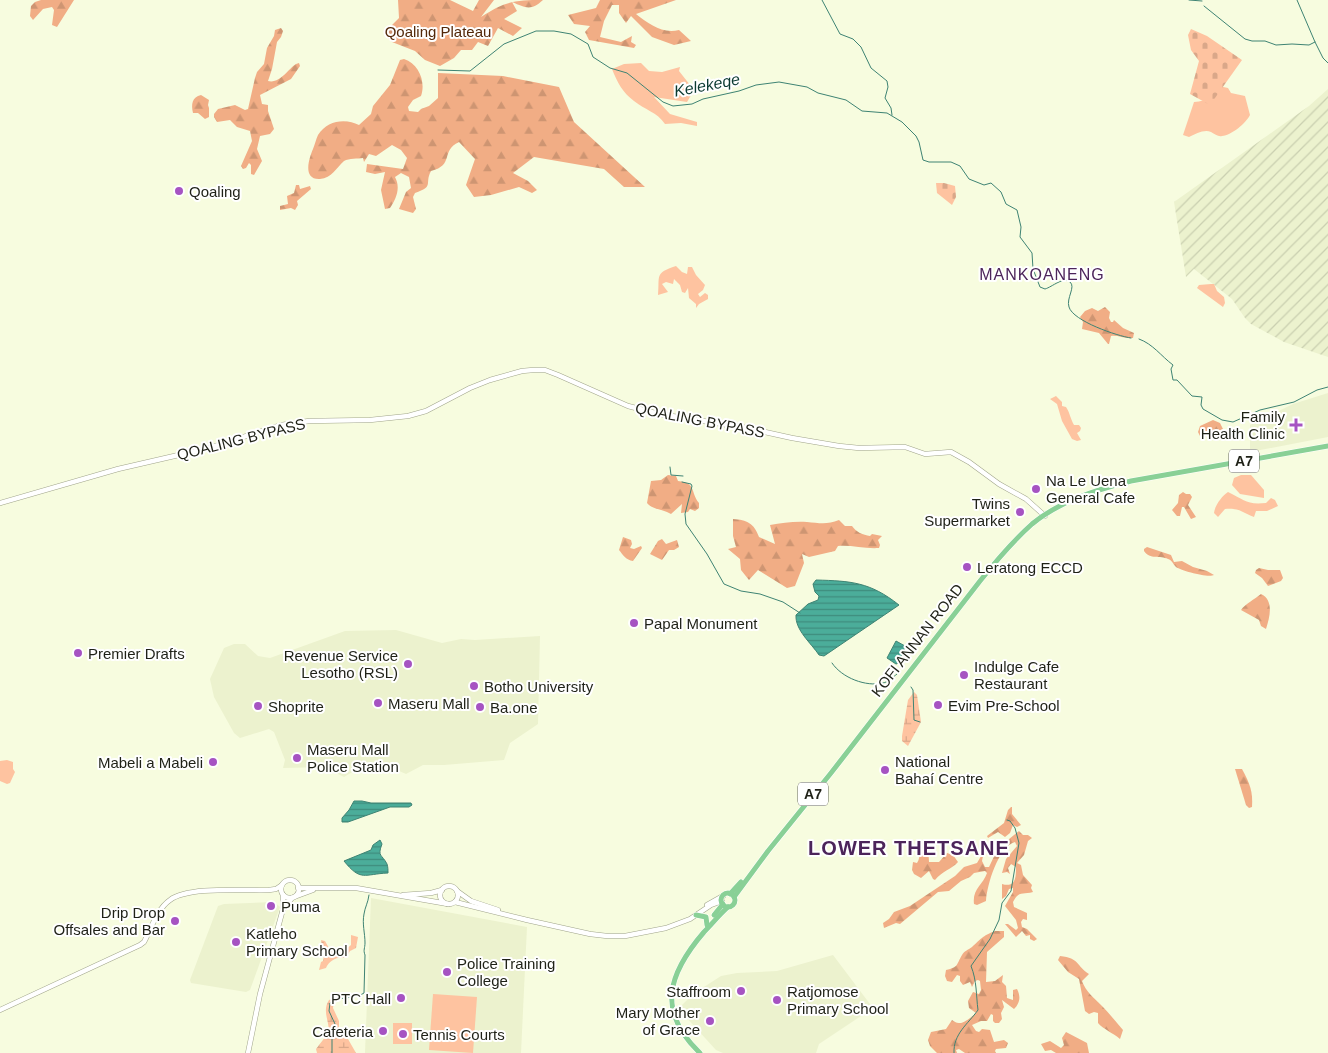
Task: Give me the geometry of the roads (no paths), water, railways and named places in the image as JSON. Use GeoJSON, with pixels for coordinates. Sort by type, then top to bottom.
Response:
{"type":"FeatureCollection","features":[{"type":"Feature","properties":{"kind":"main road","name":"QOALING BYPASS"},"geometry":{"type":"LineString","coordinates":[[0,503],[118,469],[210,448],[281,425],[309,421],[370,420],[408,416],[426,410],[490,380],[533,370],[545,370],[628,406],[659,414],[747,428],[839,446],[859,448],[905,447],[925,454],[951,452],[969,462],[998,484],[1026,499],[1045,516]]}},
{"type":"Feature","properties":{"kind":"main road","name":"KOFI ANNAN ROAD"},"geometry":{"type":"LineString","coordinates":[[732,896],[990,569],[1033,523],[1081,496],[1131,481],[1328,446]]}},
{"type":"Feature","properties":{"kind":"main road"},"geometry":{"type":"LineString","coordinates":[[0,1010],[140,945],[144,942],[160,911],[170,900],[182,894],[269,890],[276,889],[286,881],[292,881],[298,888],[297,893],[283,909]]}},
{"type":"Feature","properties":{"kind":"main road"},"geometry":{"type":"LineString","coordinates":[[248,1053],[260,994],[283,909],[282,885]]}},
{"type":"Feature","properties":{"kind":"main road"},"geometry":{"type":"LineString","coordinates":[[389,895],[431,893],[449,887],[476,903],[521,919]]}},
{"type":"Feature","properties":{"kind":"main road"},"geometry":{"type":"LineString","coordinates":[[298,888],[356,888],[448,904],[455,902],[521,919],[607,936],[624,936],[666,928],[696,915],[711,905],[724,902]]}},
{"type":"Feature","properties":{"kind":"main road"},"geometry":{"type":"LineString","coordinates":[[269,890],[287,898],[319,889]]}},
{"type":"Feature","properties":{"kind":"main road"},"geometry":{"type":"LineString","coordinates":[[442,890],[441,899],[448,904]]}},
{"type":"Feature","properties":{"kind":"main road"},"geometry":{"type":"LineString","coordinates":[[455,902],[458,896],[457,891]]}},
{"type":"Feature","properties":{"kind":"main road","name":"A7"},"geometry":{"type":"LineString","coordinates":[[700,1053],[685,1037],[677,1023],[672,991],[680,965],[707,925],[724,902],[732,896],[734,904],[724,902]]}},
{"type":"Feature","properties":{"kind":"main road"},"geometry":{"type":"LineString","coordinates":[[659,929],[689,916],[712,901],[724,902]]}},
{"type":"Feature","properties":{"kind":"main road","name":"A7"},"geometry":{"type":"LineString","coordinates":[[697,940],[720,913],[724,902]]}},
{"type":"Feature","properties":{"kind":"main road"},"geometry":{"type":"LineString","coordinates":[[696,915],[706,917],[707,925]]}},
{"type":"Feature","properties":{"kind":"water"},"geometry":{"type":"Polygon","coordinates":[[[816,580],[860,584],[889,597],[899,605],[824,656],[819,655],[796,621],[796,615],[808,604],[818,600],[819,596],[815,592],[813,584],[816,580]]]}},
{"type":"Feature","properties":{"kind":"water"},"geometry":{"type":"Polygon","coordinates":[[[896,641],[905,647],[899,663],[896,664],[887,658],[896,641]]]}},
{"type":"Feature","properties":{"kind":"water"},"geometry":{"type":"Polygon","coordinates":[[[354,801],[411,803],[412,805],[409,807],[390,807],[348,822],[342,822],[342,818],[354,801]]]}},
{"type":"Feature","properties":{"kind":"water"},"geometry":{"type":"Polygon","coordinates":[[[380,840],[382,844],[380,853],[387,864],[388,873],[359,874],[344,861],[371,850],[373,845],[380,840]]]}},
{"type":"Feature","properties":{"kind":"waterway","name":"Kelekeqe"},"geometry":{"type":"LineString","coordinates":[[822,0],[840,34],[853,39],[861,47],[871,68],[887,81],[888,87],[885,98],[891,108],[892,115]]}},
{"type":"Feature","properties":{"kind":"waterway"},"geometry":{"type":"LineString","coordinates":[[1189,0],[1202,1]]}},
{"type":"Feature","properties":{"kind":"waterway"},"geometry":{"type":"LineString","coordinates":[[1297,0],[1315,42],[1323,58],[1328,63]]}},
{"type":"Feature","properties":{"kind":"waterway"},"geometry":{"type":"LineString","coordinates":[[1204,6],[1245,39],[1265,41],[1276,45],[1309,45],[1315,42]]}},
{"type":"Feature","properties":{"kind":"waterway","name":"Kelekeqe"},"geometry":{"type":"LineString","coordinates":[[438,70],[470,71],[504,44],[536,31],[554,31],[571,34],[588,44],[593,57],[610,68],[627,73],[663,102],[673,106],[692,104],[703,99],[756,85],[779,82],[807,87],[818,93],[846,100],[862,111],[887,113],[902,122],[916,136],[923,160],[929,162],[951,162],[960,166],[969,179],[984,185],[991,183],[1001,192],[1006,204],[1017,210],[1021,227],[1020,237],[1032,253],[1033,269],[1040,287],[1045,289],[1067,280],[1072,284],[1068,304],[1072,312],[1096,327],[1131,338]]}},
{"type":"Feature","properties":{"kind":"waterway","name":"Kelekeqe"},"geometry":{"type":"LineString","coordinates":[[1139,339],[1153,347],[1173,365],[1171,369],[1173,380],[1177,380],[1192,396],[1202,397],[1201,405],[1203,409],[1222,420],[1233,422],[1260,410],[1294,402],[1317,390],[1328,387]]}},
{"type":"Feature","properties":{"kind":"waterway"},"geometry":{"type":"LineString","coordinates":[[670,467],[671,475],[683,476]]}},
{"type":"Feature","properties":{"kind":"waterway"},"geometry":{"type":"LineString","coordinates":[[682,482],[692,486],[685,514],[686,524],[707,554],[724,584],[741,591],[760,594],[783,602],[800,613]]}},
{"type":"Feature","properties":{"kind":"waterway"},"geometry":{"type":"LineString","coordinates":[[832,663],[848,677],[869,684],[885,682],[897,674]]}},
{"type":"Feature","properties":{"kind":"waterway"},"geometry":{"type":"LineString","coordinates":[[911,687],[913,690],[914,720],[920,722]]}},
{"type":"Feature","properties":{"kind":"waterway"},"geometry":{"type":"LineString","coordinates":[[954,1053],[956,1040],[978,1010],[971,966],[990,939],[999,920],[1002,903],[1011,891],[1019,843],[1015,828],[1007,820]]}},
{"type":"Feature","properties":{"kind":"waterway"},"geometry":{"type":"LineString","coordinates":[[332,1053],[332,1034],[335,1024],[329,1011],[330,1003],[364,993],[365,943],[363,918],[369,895]]}},
{"type":"Feature","properties":{"kind":"place","name":"Qoaling"},"geometry":{"type":"Point","coordinates":[179,191]}},
{"type":"Feature","properties":{"kind":"place","name":"Family Health Clinic"},"geometry":{"type":"Point","coordinates":[1296,425]}},
{"type":"Feature","properties":{"kind":"place","name":"Na Le Uena General Cafe"},"geometry":{"type":"Point","coordinates":[1036,489]}},
{"type":"Feature","properties":{"kind":"place","name":"Twins Supermarket"},"geometry":{"type":"Point","coordinates":[1020,512]}},
{"type":"Feature","properties":{"kind":"place","name":"Leratong ECCD"},"geometry":{"type":"Point","coordinates":[967,567]}},
{"type":"Feature","properties":{"kind":"place","name":"Papal Monument"},"geometry":{"type":"Point","coordinates":[634,623]}},
{"type":"Feature","properties":{"kind":"place","name":"Premier Drafts"},"geometry":{"type":"Point","coordinates":[78,653]}},
{"type":"Feature","properties":{"kind":"place","name":"Revenue Service Lesotho (RSL)"},"geometry":{"type":"Point","coordinates":[408,664]}},
{"type":"Feature","properties":{"kind":"place","name":"Indulge Cafe Restaurant"},"geometry":{"type":"Point","coordinates":[964,675]}},
{"type":"Feature","properties":{"kind":"place","name":"Botho University"},"geometry":{"type":"Point","coordinates":[474,686]}},
{"type":"Feature","properties":{"kind":"place","name":"Maseru Mall"},"geometry":{"type":"Point","coordinates":[378,703]}},
{"type":"Feature","properties":{"kind":"place","name":"Evim Pre-School"},"geometry":{"type":"Point","coordinates":[938,705]}},
{"type":"Feature","properties":{"kind":"place","name":"Shoprite"},"geometry":{"type":"Point","coordinates":[258,706]}},
{"type":"Feature","properties":{"kind":"place","name":"Ba.one"},"geometry":{"type":"Point","coordinates":[480,707]}},
{"type":"Feature","properties":{"kind":"place","name":"Maseru Mall Police Station"},"geometry":{"type":"Point","coordinates":[297,758]}},
{"type":"Feature","properties":{"kind":"place","name":"Mabeli a Mabeli"},"geometry":{"type":"Point","coordinates":[213,762]}},
{"type":"Feature","properties":{"kind":"place","name":"National Bahaí Centre"},"geometry":{"type":"Point","coordinates":[885,770]}},
{"type":"Feature","properties":{"kind":"place","name":"Puma"},"geometry":{"type":"Point","coordinates":[271,906]}},
{"type":"Feature","properties":{"kind":"place","name":"Drip Drop Offsales and Bar"},"geometry":{"type":"Point","coordinates":[175,921]}},
{"type":"Feature","properties":{"kind":"place","name":"Katleho Primary School"},"geometry":{"type":"Point","coordinates":[236,942]}},
{"type":"Feature","properties":{"kind":"place","name":"Police Training College"},"geometry":{"type":"Point","coordinates":[447,972]}},
{"type":"Feature","properties":{"kind":"place","name":"Staffroom"},"geometry":{"type":"Point","coordinates":[741,991]}},
{"type":"Feature","properties":{"kind":"place","name":"PTC Hall"},"geometry":{"type":"Point","coordinates":[401,998]}},
{"type":"Feature","properties":{"kind":"place","name":"Ratjomose Primary School"},"geometry":{"type":"Point","coordinates":[777,1000]}},
{"type":"Feature","properties":{"kind":"place","name":"Mary Mother of Grace"},"geometry":{"type":"Point","coordinates":[710,1021]}},
{"type":"Feature","properties":{"kind":"place","name":"Cafeteria"},"geometry":{"type":"Point","coordinates":[383,1031]}},
{"type":"Feature","properties":{"kind":"place","name":"Tennis Courts"},"geometry":{"type":"Point","coordinates":[403,1034]}},
{"type":"Feature","properties":{"kind":"district","name":"MANKOANENG"},"geometry":{"type":"Point","coordinates":[1042,274]}},
{"type":"Feature","properties":{"kind":"district","name":"LOWER THETSANE"},"geometry":{"type":"Point","coordinates":[909,848]}},
{"type":"Feature","properties":{"kind":"park label","name":"Qoaling Plateau"},"geometry":{"type":"Point","coordinates":[438,31]}}]}
